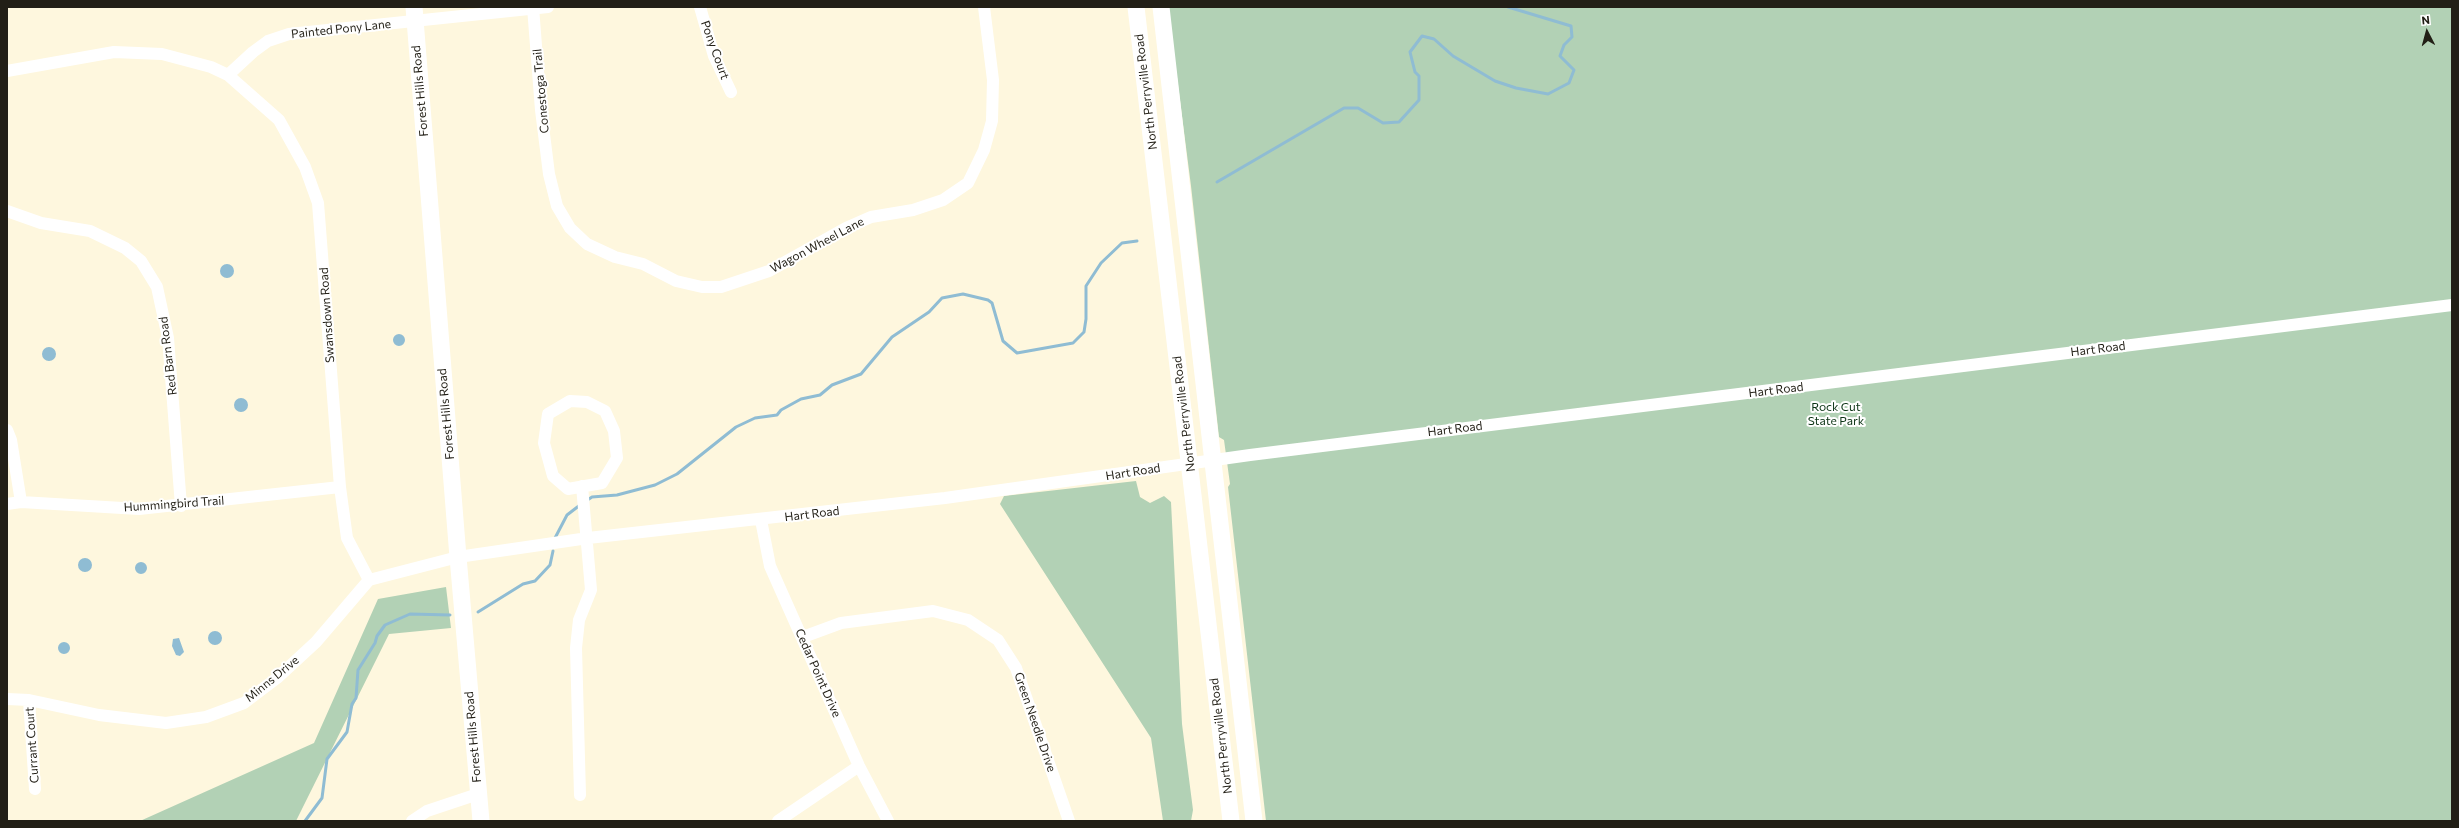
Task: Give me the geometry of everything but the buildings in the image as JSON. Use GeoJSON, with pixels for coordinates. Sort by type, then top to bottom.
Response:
{"type":"FeatureCollection","features":[{"type":"Feature","properties":{"kind":"main road","name":"North Perryville Road"},"geometry":{"type":"LineString","coordinates":[[1136,7],[1231,821]]}},
{"type":"Feature","properties":{"kind":"main road","name":"North Perryville Road"},"geometry":{"type":"LineString","coordinates":[[1161,7],[1211,460],[1254,821]]}},
{"type":"Feature","properties":{"kind":"main road","name":"Forest Hills Road"},"geometry":{"type":"LineString","coordinates":[[414,14],[481,821]]}},
{"type":"Feature","properties":{"kind":"street","name":"Painted Pony Lane"},"geometry":{"type":"LineString","coordinates":[[228,75],[253,52],[268,41],[289,34],[414,14],[548,7]]}},
{"type":"Feature","properties":{"kind":"street","name":"Pony Court"},"geometry":{"type":"LineString","coordinates":[[700,7],[714,56],[731,92]]}},
{"type":"Feature","properties":{"kind":"street","name":"Wagon Wheel Lane"},"geometry":{"type":"LineString","coordinates":[[550,174],[557,206],[570,228],[587,244],[615,258],[643,264],[676,281],[702,287],[721,287],[769,271],[846,228],[871,217],[913,210],[943,200],[968,183],[984,150],[992,121],[993,80],[984,7]]}},
{"type":"Feature","properties":{"kind":"street","name":"Conestoga Trail"},"geometry":{"type":"LineString","coordinates":[[533,8],[541,110],[550,174]]}},
{"type":"Feature","properties":{"kind":"street"},"geometry":{"type":"LineString","coordinates":[[7,71],[114,52],[162,54],[211,67],[228,75]]}},
{"type":"Feature","properties":{"kind":"street","name":"Swansdown Road"},"geometry":{"type":"LineString","coordinates":[[228,75],[279,120],[305,167],[318,203],[340,488],[347,538],[370,580]]}},
{"type":"Feature","properties":{"kind":"street","name":"Red Barn Road"},"geometry":{"type":"LineString","coordinates":[[7,211],[42,223],[90,231],[125,248],[141,261],[157,287],[168,338],[181,506]]}},
{"type":"Feature","properties":{"kind":"street","name":"Hart Road"},"geometry":{"type":"LineString","coordinates":[[458,557],[588,538],[761,520],[1064,482],[1211,460],[2452,305]]}},
{"type":"Feature","properties":{"kind":"street"},"geometry":{"type":"LineString","coordinates":[[570,401],[587,402],[606,411],[614,431],[617,458],[602,483],[582,486],[568,489],[553,476],[544,443],[548,414],[570,401]]}},
{"type":"Feature","properties":{"kind":"street"},"geometry":{"type":"LineString","coordinates":[[7,430],[11,440],[21,502]]}},
{"type":"Feature","properties":{"kind":"street"},"geometry":{"type":"LineString","coordinates":[[580,795],[576,648],[579,620],[591,590],[588,538],[582,486]]}},
{"type":"Feature","properties":{"kind":"street","name":"Hummingbird Trail"},"geometry":{"type":"LineString","coordinates":[[7,504],[21,502],[139,509],[181,506],[340,488]]}},
{"type":"Feature","properties":{"kind":"street","name":"Cedar Point Drive"},"geometry":{"type":"LineString","coordinates":[[761,520],[770,566],[858,766],[888,821]]}},
{"type":"Feature","properties":{"kind":"street"},"geometry":{"type":"LineString","coordinates":[[370,580],[458,557]]}},
{"type":"Feature","properties":{"kind":"street","name":"Minns Drive"},"geometry":{"type":"LineString","coordinates":[[7,699],[29,700],[99,715],[166,723],[206,717],[244,703],[277,678],[316,642],[370,580]]}},
{"type":"Feature","properties":{"kind":"street","name":"Green Needle Drive"},"geometry":{"type":"LineString","coordinates":[[802,637],[841,623],[933,611],[968,620],[998,640],[1016,668],[1069,821]]}},
{"type":"Feature","properties":{"kind":"street","name":"Currant Court"},"geometry":{"type":"LineString","coordinates":[[29,700],[35,789]]}},
{"type":"Feature","properties":{"kind":"street"},"geometry":{"type":"LineString","coordinates":[[778,821],[858,766]]}},
{"type":"Feature","properties":{"kind":"street"},"geometry":{"type":"LineString","coordinates":[[412,821],[427,811],[478,794]]}},
{"type":"Feature","properties":{"kind":"green space","name":"Rock Cut State Park"},"geometry":{"type":"Polygon","coordinates":[[[1168,7],[2452,7],[2452,821],[1266,821],[1228,487],[1230,484],[1224,440],[1219,437],[1191,186],[1168,7]]]}},
{"type":"Feature","properties":{"kind":"green space"},"geometry":{"type":"Polygon","coordinates":[[[1136,481],[1140,497],[1150,503],[1164,496],[1171,502],[1182,724],[1193,810],[1191,821],[1163,821],[1151,738],[1000,504],[1004,496],[1136,481]]]}},
{"type":"Feature","properties":{"kind":"green space"},"geometry":{"type":"Polygon","coordinates":[[[446,587],[451,628],[389,634],[296,821],[140,821],[314,743],[378,599],[446,587]]]}},
{"type":"Feature","properties":{"kind":"water"},"geometry":{"type":"Polygon","coordinates":[[[227,264],[232,266],[234,271],[232,276],[227,278],[222,276],[220,271],[222,266],[227,264]]]}},
{"type":"Feature","properties":{"kind":"water"},"geometry":{"type":"Polygon","coordinates":[[[401,334],[404,335],[404,345],[397,346],[394,345],[393,338],[394,335],[401,334]]]}},
{"type":"Feature","properties":{"kind":"water"},"geometry":{"type":"Polygon","coordinates":[[[49,347],[54,349],[56,354],[54,359],[49,361],[44,359],[42,354],[44,349],[49,347]]]}},
{"type":"Feature","properties":{"kind":"water"},"geometry":{"type":"Polygon","coordinates":[[[241,398],[246,400],[248,405],[246,410],[241,412],[236,410],[234,405],[236,400],[241,398]]]}},
{"type":"Feature","properties":{"kind":"water"},"geometry":{"type":"Polygon","coordinates":[[[85,558],[90,560],[92,565],[90,570],[85,572],[80,570],[78,565],[80,560],[85,558]]]}},
{"type":"Feature","properties":{"kind":"water"},"geometry":{"type":"Polygon","coordinates":[[[139,562],[143,562],[147,568],[143,574],[139,574],[135,570],[135,566],[139,562]]]}},
{"type":"Feature","properties":{"kind":"water"},"geometry":{"type":"Polygon","coordinates":[[[215,631],[220,633],[222,638],[220,643],[215,645],[210,643],[208,638],[210,633],[215,631]]]}},
{"type":"Feature","properties":{"kind":"water"},"geometry":{"type":"Polygon","coordinates":[[[179,638],[184,652],[180,656],[176,655],[172,646],[173,639],[179,638]]]}},
{"type":"Feature","properties":{"kind":"water"},"geometry":{"type":"Polygon","coordinates":[[[62,642],[66,642],[70,648],[66,654],[62,654],[58,650],[58,646],[62,642]]]}},
{"type":"Feature","properties":{"kind":"waterway"},"geometry":{"type":"LineString","coordinates":[[1217,182],[1344,108],[1358,108],[1383,123],[1399,122],[1419,100],[1419,76],[1415,72],[1410,52],[1422,36],[1434,39],[1453,56],[1495,81],[1516,88],[1548,94],[1569,83],[1574,70],[1560,56],[1564,45],[1572,37],[1571,26],[1508,7]]}},
{"type":"Feature","properties":{"kind":"waterway"},"geometry":{"type":"LineString","coordinates":[[586,501],[592,497],[617,495],[655,485],[677,474],[736,427],[755,418],[777,415],[781,410],[801,399],[820,395],[832,385],[861,374],[892,337],[929,312],[942,298],[963,294],[988,300],[992,303],[1003,341],[1017,353],[1073,343],[1084,332],[1086,319],[1086,286],[1101,263],[1122,243],[1137,241]]}},
{"type":"Feature","properties":{"kind":"waterway"},"geometry":{"type":"LineString","coordinates":[[555,538],[567,515],[580,505]]}},
{"type":"Feature","properties":{"kind":"waterway"},"geometry":{"type":"LineString","coordinates":[[478,612],[523,584],[535,581],[550,565],[553,551]]}},
{"type":"Feature","properties":{"kind":"waterway"},"geometry":{"type":"LineString","coordinates":[[305,821],[322,798],[327,759],[347,732],[352,704],[356,698],[358,670],[375,643],[377,636],[385,625],[410,614],[450,615]]}}]}
